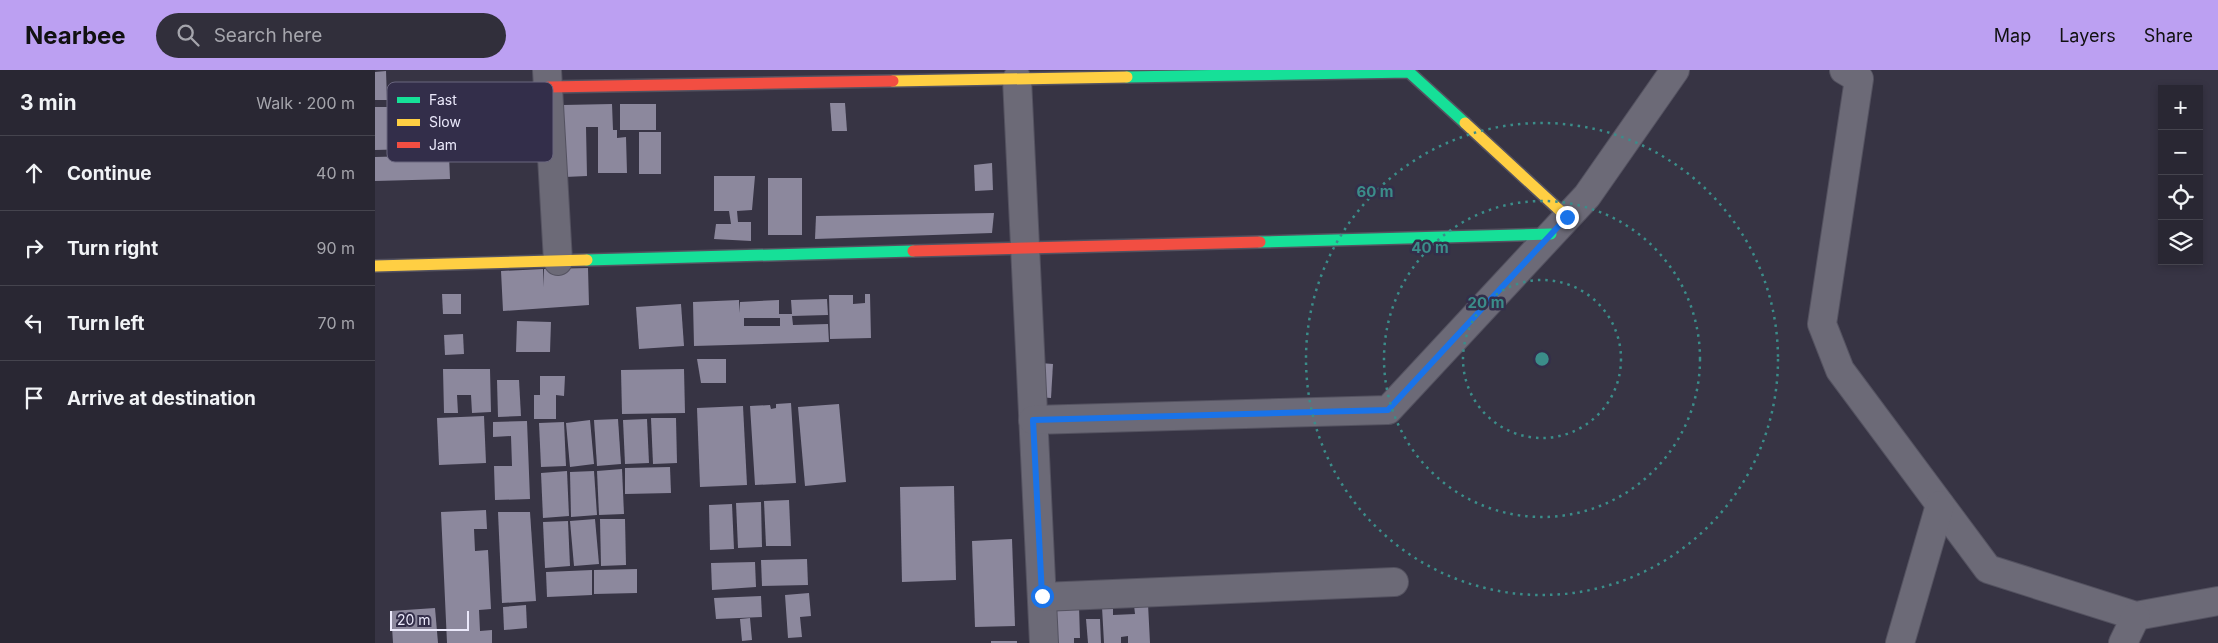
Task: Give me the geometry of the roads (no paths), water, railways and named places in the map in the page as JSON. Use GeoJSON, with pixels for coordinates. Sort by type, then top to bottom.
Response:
{"type":"FeatureCollection","features":[{"type":"Feature","properties":{"kind":"street"},"geometry":{"type":"LineString","coordinates":[[1033,420],[1388,410],[1587,196],[1675,70]]}},
{"type":"Feature","properties":{"kind":"street"},"geometry":{"type":"LineString","coordinates":[[1844,70],[1859,79],[1822,324],[1840,370],[1988,569],[2136,616],[2218,601]]}},
{"type":"Feature","properties":{"kind":"street"},"geometry":{"type":"LineString","coordinates":[[547,79],[1017,79],[1409,72],[1559,226]]}},
{"type":"Feature","properties":{"kind":"street"},"geometry":{"type":"LineString","coordinates":[[1017,79],[1044,643]]}},
{"type":"Feature","properties":{"kind":"street"},"geometry":{"type":"LineString","coordinates":[[552,162],[558,261]]}},
{"type":"Feature","properties":{"kind":"street"},"geometry":{"type":"LineString","coordinates":[[375,266],[1025,249],[1559,226]]}},
{"type":"Feature","properties":{"kind":"street"},"geometry":{"type":"LineString","coordinates":[[1900,643],[1940,505]]}},
{"type":"Feature","properties":{"kind":"street"},"geometry":{"type":"LineString","coordinates":[[1042,596],[1394,582]]}},
{"type":"Feature","properties":{"kind":"street"},"geometry":{"type":"LineString","coordinates":[[2123,643],[2136,616]]}}]}
